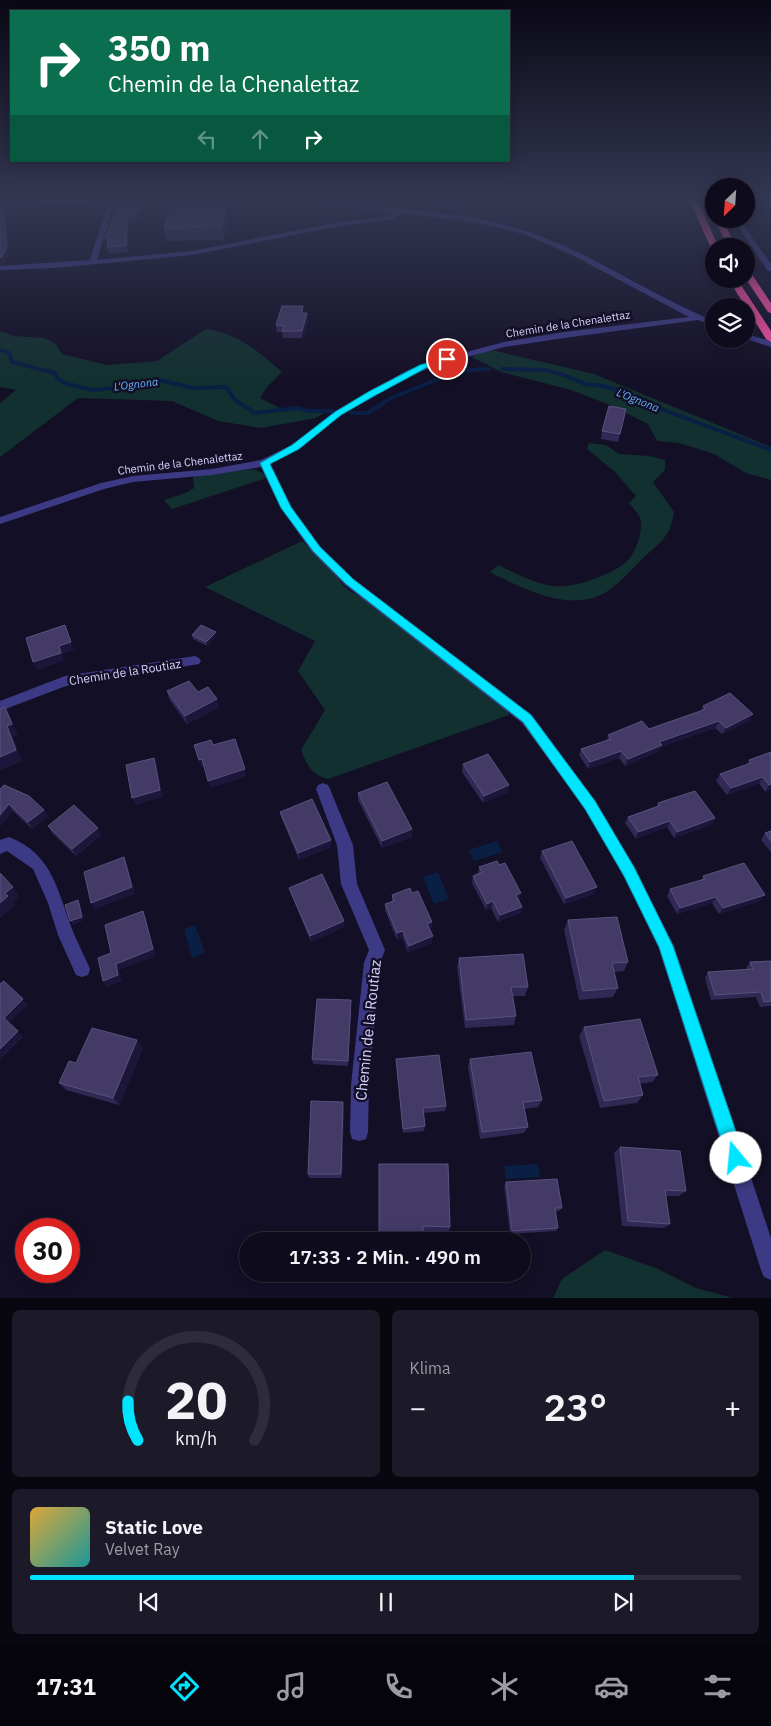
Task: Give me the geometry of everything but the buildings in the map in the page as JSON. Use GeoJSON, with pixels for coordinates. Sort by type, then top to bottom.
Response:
{"type":"FeatureCollection","features":[{"type":"Feature","properties":{"kind":"highway"},"geometry":{"type":"LineString","coordinates":[[755,286],[771,310]]}},
{"type":"Feature","properties":{"kind":"highway"},"geometry":{"type":"LineString","coordinates":[[738,288],[771,339]]}},
{"type":"Feature","properties":{"kind":"street"},"geometry":{"type":"LineString","coordinates":[[0,268],[98,262]]}},
{"type":"Feature","properties":{"kind":"street"},"geometry":{"type":"LineString","coordinates":[[590,262],[705,321]]}},
{"type":"Feature","properties":{"kind":"street","name":"Chemin de la Chenalettaz"},"geometry":{"type":"LineString","coordinates":[[0,521],[101,486],[133,479],[212,472],[264,463],[296,447],[338,413],[423,366],[504,345],[564,335],[697,318]]}},
{"type":"Feature","properties":{"kind":"street"},"geometry":{"type":"LineString","coordinates":[[755,339],[771,344]]}},
{"type":"Feature","properties":{"kind":"street"},"geometry":{"type":"LineString","coordinates":[[264,463],[286,508],[316,549],[349,582],[527,719],[590,805],[629,872],[666,946],[771,1270]]}},
{"type":"Feature","properties":{"kind":"street","name":"Chemin de la Routiaz"},"geometry":{"type":"LineString","coordinates":[[0,706],[65,681],[195,661]]}},
{"type":"Feature","properties":{"kind":"street","name":"Chemin de la Routiaz"},"geometry":{"type":"LineString","coordinates":[[323,790],[345,845],[349,884],[377,950],[372,963],[360,1085],[359,1132]]}},
{"type":"Feature","properties":{"kind":"street"},"geometry":{"type":"LineString","coordinates":[[0,847],[9,844],[38,864],[56,902],[66,935],[82,969]]}},
{"type":"Feature","properties":{"kind":"green space"},"geometry":{"type":"Polygon","coordinates":[[[206,329],[239,339],[256,350],[282,372],[267,387],[260,398],[280,408],[327,411],[316,418],[261,428],[218,421],[172,401],[78,398],[0,457],[0,403],[16,390],[0,387],[0,331],[14,336],[44,338],[56,344],[62,354],[107,365],[157,361],[206,329]]]}},
{"type":"Feature","properties":{"kind":"green space"},"geometry":{"type":"Polygon","coordinates":[[[487,349],[594,374],[771,447],[771,480],[746,473],[714,454],[679,443],[657,441],[648,424],[610,405],[571,390],[501,372],[472,357],[487,349]]]}},
{"type":"Feature","properties":{"kind":"green space"},"geometry":{"type":"Polygon","coordinates":[[[589,443],[606,445],[619,454],[649,456],[665,460],[665,470],[653,482],[674,512],[670,529],[663,540],[613,587],[603,594],[589,599],[560,599],[545,596],[516,585],[490,572],[498,565],[538,583],[552,586],[569,586],[599,577],[617,569],[632,555],[641,530],[640,518],[629,503],[636,496],[614,471],[587,449],[589,443]]]}},
{"type":"Feature","properties":{"kind":"green space"},"geometry":{"type":"Polygon","coordinates":[[[253,469],[263,473],[266,478],[172,509],[164,500],[194,488],[193,478],[195,475],[253,469]]]}},
{"type":"Feature","properties":{"kind":"green space"},"geometry":{"type":"Polygon","coordinates":[[[302,541],[338,577],[345,587],[364,598],[506,708],[509,715],[328,779],[317,775],[308,765],[301,750],[325,710],[298,671],[315,641],[205,587],[302,541]]]}},
{"type":"Feature","properties":{"kind":"green space"},"geometry":{"type":"Polygon","coordinates":[[[605,1250],[656,1268],[696,1288],[733,1298],[553,1298],[562,1279],[605,1250]]]}},
{"type":"Feature","properties":{"kind":"water"},"geometry":{"type":"Polygon","coordinates":[[[497,841],[502,852],[474,861],[469,850],[497,841]]]}},
{"type":"Feature","properties":{"kind":"water"},"geometry":{"type":"Polygon","coordinates":[[[438,872],[449,899],[434,904],[423,877],[438,872]]]}},
{"type":"Feature","properties":{"kind":"water"},"geometry":{"type":"Polygon","coordinates":[[[195,925],[205,953],[192,958],[184,929],[195,925]]]}},
{"type":"Feature","properties":{"kind":"water"},"geometry":{"type":"Polygon","coordinates":[[[538,1164],[540,1177],[506,1179],[504,1166],[538,1164]]]}},
{"type":"Feature","properties":{"kind":"waterway","name":"L'Ognona"},"geometry":{"type":"LineString","coordinates":[[0,350],[9,353],[12,362],[55,373],[58,379],[64,383],[92,390],[127,387],[151,381],[164,381],[193,388],[226,387],[235,400],[255,413],[297,408],[309,411],[332,411]]}},
{"type":"Feature","properties":{"kind":"waterway","name":"L'Ognona"},"geometry":{"type":"LineString","coordinates":[[351,413],[368,413],[391,398],[451,374],[489,369]]}},
{"type":"Feature","properties":{"kind":"waterway","name":"L'Ognona"},"geometry":{"type":"LineString","coordinates":[[502,369],[545,370],[564,375],[585,384],[603,386],[627,393],[645,403],[771,450]]}},
{"type":"Feature","properties":{"kind":"route"},"geometry":{"type":"LineString","coordinates":[[447,359],[423,366],[371,394],[338,413],[296,447],[264,463],[286,508],[316,549],[349,582],[527,719],[590,805],[629,872],[666,946],[736,1158]]}}]}
